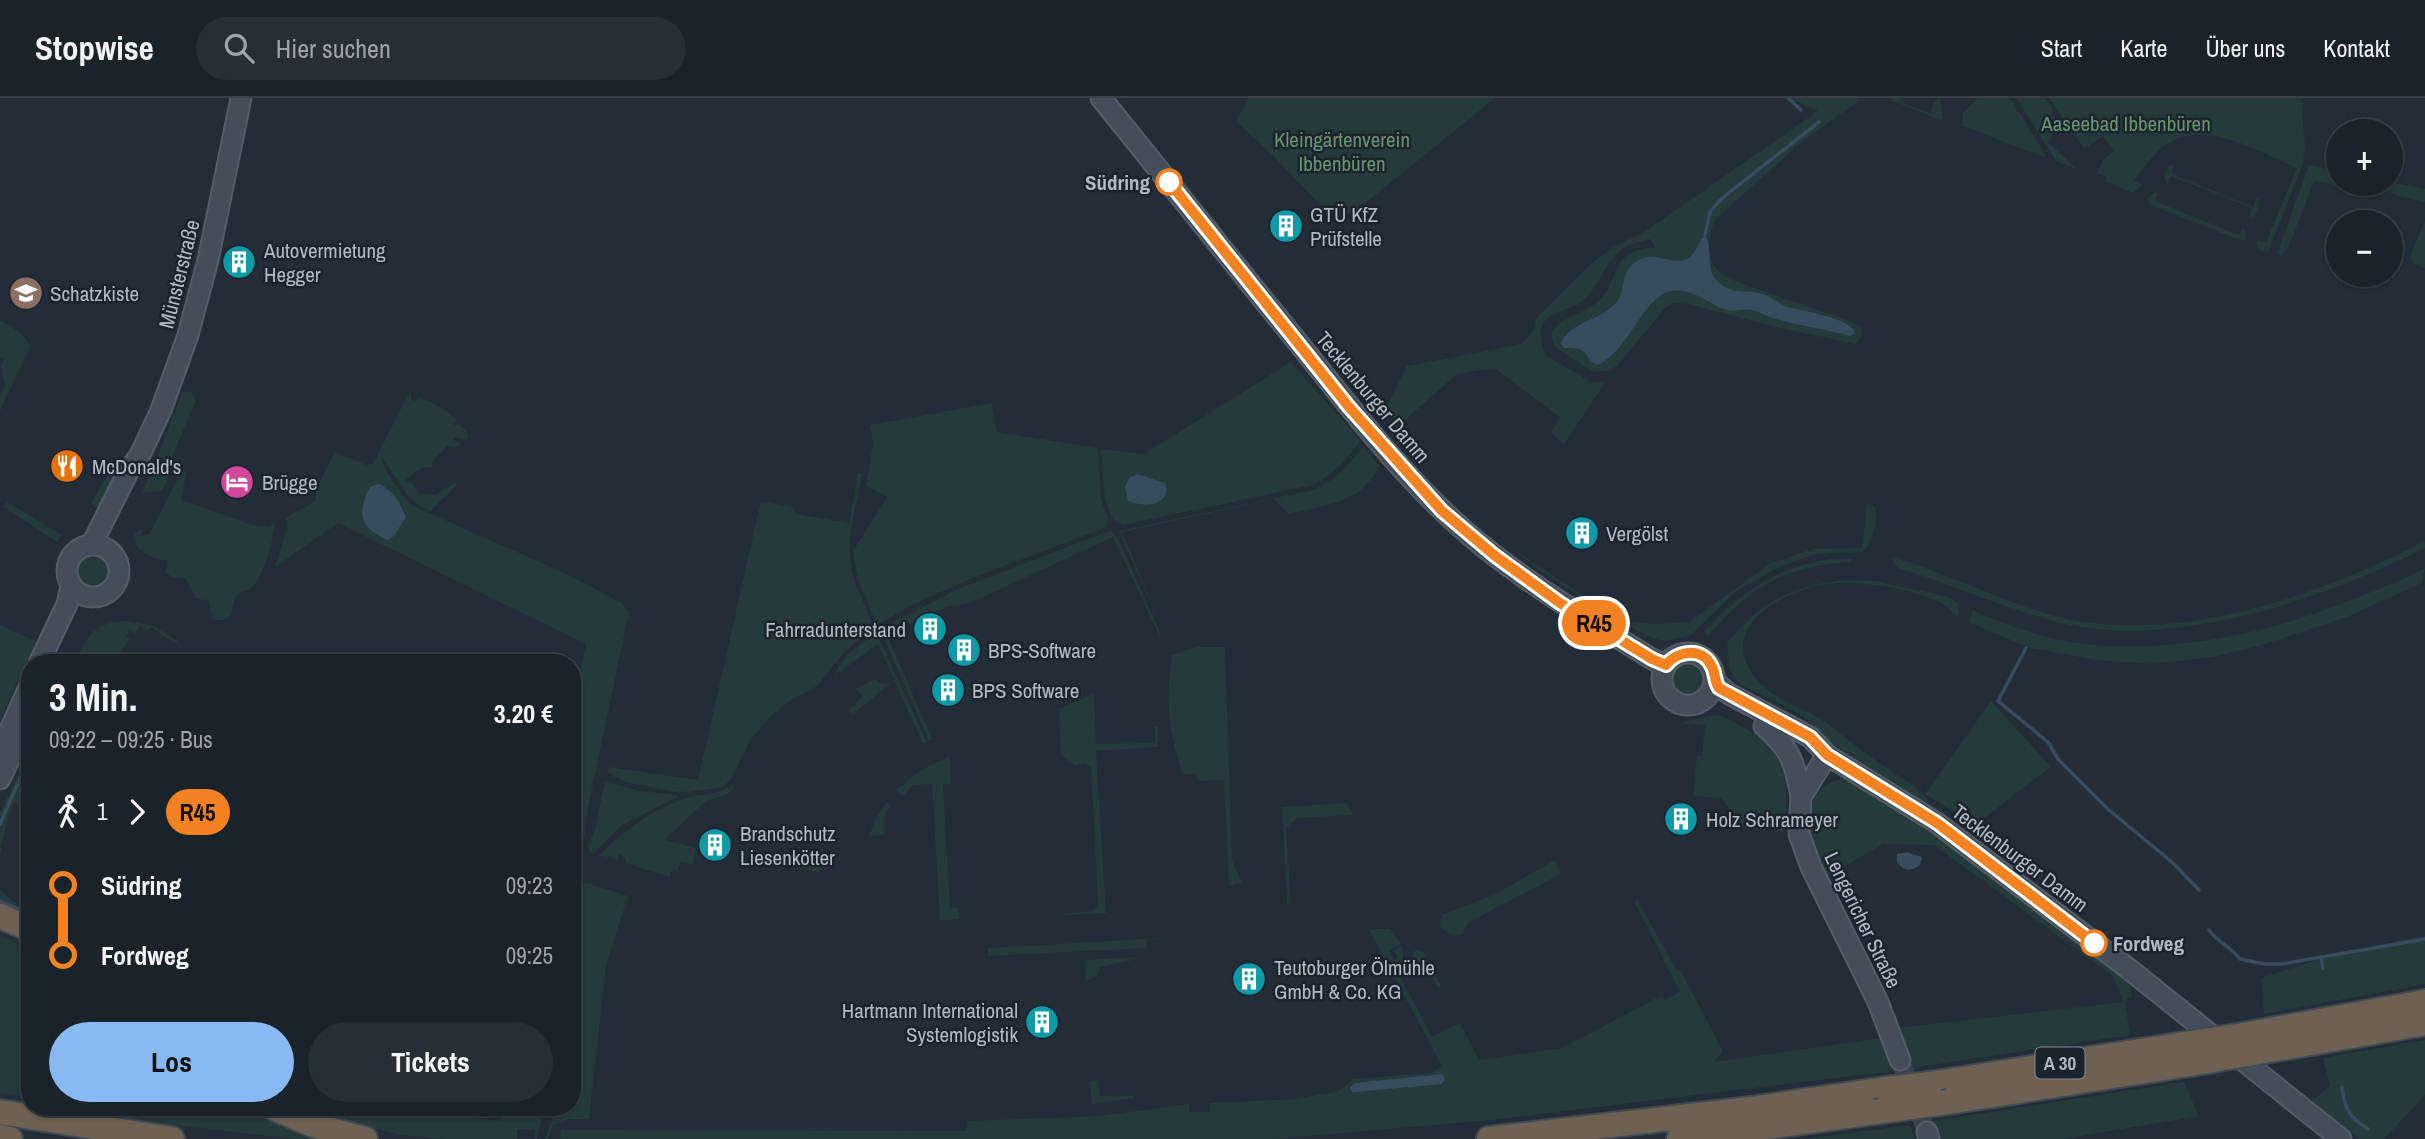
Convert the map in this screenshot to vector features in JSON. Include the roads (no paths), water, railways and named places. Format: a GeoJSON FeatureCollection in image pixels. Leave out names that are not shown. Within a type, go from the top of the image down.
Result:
{"type":"FeatureCollection","features":[{"type":"Feature","properties":{"kind":"highway"},"geometry":{"type":"LineString","coordinates":[[0,916],[21,925]]}},
{"type":"Feature","properties":{"kind":"highway"},"geometry":{"type":"LineString","coordinates":[[0,927],[21,935]]}},
{"type":"Feature","properties":{"kind":"highway","name":"A 30"},"geometry":{"type":"LineString","coordinates":[[2248,1044],[2425,1002]]}},
{"type":"Feature","properties":{"kind":"highway","name":"A 30"},"geometry":{"type":"LineString","coordinates":[[1489,1139],[2425,1023]]}},
{"type":"Feature","properties":{"kind":"highway","name":"A 30"},"geometry":{"type":"LineString","coordinates":[[1679,1139],[1948,1102],[2190,1053]]}},
{"type":"Feature","properties":{"kind":"highway"},"geometry":{"type":"LineString","coordinates":[[0,1112],[21,1115]]}},
{"type":"Feature","properties":{"kind":"highway"},"geometry":{"type":"LineString","coordinates":[[25,1116],[172,1139]]}},
{"type":"Feature","properties":{"kind":"highway"},"geometry":{"type":"LineString","coordinates":[[38,1118],[49,1116]]}},
{"type":"Feature","properties":{"kind":"highway"},"geometry":{"type":"LineString","coordinates":[[292,1116],[313,1125],[365,1139]]}},
{"type":"Feature","properties":{"kind":"highway"},"geometry":{"type":"LineString","coordinates":[[0,1137],[10,1139]]}},
{"type":"Feature","properties":{"kind":"main road","name":"Münsterstraße"},"geometry":{"type":"LineString","coordinates":[[78,591],[102,596],[115,585],[119,570],[115,556],[101,547],[112,536],[138,471],[140,456],[161,410],[188,335],[208,260],[241,98]]}},
{"type":"Feature","properties":{"kind":"main road","name":"Tecklenburger Damm"},"geometry":{"type":"LineString","coordinates":[[1101,98],[1349,407],[1442,511],[1494,555],[1560,603],[1666,665]]}},
{"type":"Feature","properties":{"kind":"main road"},"geometry":{"type":"LineString","coordinates":[[78,591],[66,572],[69,559],[79,548],[101,547]]}},
{"type":"Feature","properties":{"kind":"main road"},"geometry":{"type":"LineString","coordinates":[[43,654],[66,604],[78,591]]}},
{"type":"Feature","properties":{"kind":"main road"},"geometry":{"type":"LineString","coordinates":[[57,654],[78,591]]}},
{"type":"Feature","properties":{"kind":"main road"},"geometry":{"type":"LineString","coordinates":[[1696,653],[1709,662],[1715,682],[1704,700],[1688,705],[1673,700],[1663,688],[1662,680],[1666,665],[1679,654],[1696,653]]}},
{"type":"Feature","properties":{"kind":"main road","name":"Tecklenburger Damm"},"geometry":{"type":"LineString","coordinates":[[1715,682],[1729,694],[1810,737],[1827,755]]}},
{"type":"Feature","properties":{"kind":"main road","name":"Tecklenburger Damm"},"geometry":{"type":"LineString","coordinates":[[1704,700],[1724,704],[1804,748],[1827,755],[1937,823],[2129,969],[2341,1139]]}},
{"type":"Feature","properties":{"kind":"main road"},"geometry":{"type":"LineString","coordinates":[[0,752],[21,705]]}},
{"type":"Feature","properties":{"kind":"main road","name":"Lengericher Straße"},"geometry":{"type":"LineString","coordinates":[[1764,726],[1790,752],[1797,770],[1801,797],[1798,821],[1804,850],[1878,1002],[1900,1060]]}},
{"type":"Feature","properties":{"kind":"main road"},"geometry":{"type":"LineString","coordinates":[[0,779],[21,734]]}},
{"type":"Feature","properties":{"kind":"main road"},"geometry":{"type":"LineString","coordinates":[[1801,797],[1827,755]]}},
{"type":"Feature","properties":{"kind":"water"},"geometry":{"type":"Polygon","coordinates":[[[1705,235],[1713,276],[1722,285],[1733,290],[1763,294],[1788,307],[1833,318],[1848,325],[1854,330],[1854,334],[1850,336],[1794,324],[1751,310],[1728,310],[1694,294],[1678,290],[1663,294],[1655,300],[1617,350],[1598,365],[1580,350],[1564,348],[1561,343],[1566,335],[1617,302],[1627,272],[1634,263],[1649,257],[1684,260],[1692,255],[1705,235]]]}},
{"type":"Feature","properties":{"kind":"water"},"geometry":{"type":"Polygon","coordinates":[[[1137,474],[1165,483],[1165,496],[1161,501],[1141,504],[1128,501],[1125,487],[1129,478],[1137,474]]]}},
{"type":"Feature","properties":{"kind":"water"},"geometry":{"type":"Polygon","coordinates":[[[379,484],[396,498],[406,517],[394,536],[388,540],[371,531],[363,519],[363,505],[370,487],[379,484]]]}},
{"type":"Feature","properties":{"kind":"water"},"geometry":{"type":"Polygon","coordinates":[[[1907,852],[1922,857],[1920,865],[1910,870],[1899,865],[1897,854],[1907,852]]]}},
{"type":"Feature","properties":{"kind":"water"},"geometry":{"type":"Polygon","coordinates":[[[1442,1074],[1445,1079],[1442,1084],[1356,1092],[1352,1092],[1350,1088],[1355,1083],[1442,1074]]]}},
{"type":"Feature","properties":{"kind":"waterway"},"geometry":{"type":"LineString","coordinates":[[1788,98],[1801,110]]}},
{"type":"Feature","properties":{"kind":"waterway"},"geometry":{"type":"LineString","coordinates":[[1705,235],[1710,212],[1721,199],[1819,122]]}},
{"type":"Feature","properties":{"kind":"waterway"},"geometry":{"type":"LineString","coordinates":[[2026,648],[1998,701],[2048,742],[2058,759],[2109,810],[2173,863],[2199,890]]}},
{"type":"Feature","properties":{"kind":"waterway"},"geometry":{"type":"LineString","coordinates":[[0,824],[21,776]]}},
{"type":"Feature","properties":{"kind":"waterway"},"geometry":{"type":"LineString","coordinates":[[0,901],[21,910]]}},
{"type":"Feature","properties":{"kind":"waterway"},"geometry":{"type":"LineString","coordinates":[[2209,930],[2240,959],[2264,964],[2282,964],[2425,939]]}},
{"type":"Feature","properties":{"kind":"waterway"},"geometry":{"type":"LineString","coordinates":[[2321,957],[2323,968]]}},
{"type":"Feature","properties":{"kind":"waterway"},"geometry":{"type":"LineString","coordinates":[[2342,1087],[2349,1112],[2368,1129]]}},
{"type":"Feature","properties":{"kind":"tunnel"},"geometry":{"type":"LineString","coordinates":[[1900,1060],[1927,1132]]}},
{"type":"Feature","properties":{"kind":"place","name":"Südring"},"geometry":{"type":"Point","coordinates":[1169,182]}},
{"type":"Feature","properties":{"kind":"place","name":"GTÜ KfZ Prüfstelle"},"geometry":{"type":"Point","coordinates":[1286,226]}},
{"type":"Feature","properties":{"kind":"place","name":"Autovermietung Hegger"},"geometry":{"type":"Point","coordinates":[239,262]}},
{"type":"Feature","properties":{"kind":"place","name":"Schatzkiste"},"geometry":{"type":"Point","coordinates":[26,293]}},
{"type":"Feature","properties":{"kind":"place","name":"McDonald's"},"geometry":{"type":"Point","coordinates":[67,466]}},
{"type":"Feature","properties":{"kind":"place","name":"Brügge"},"geometry":{"type":"Point","coordinates":[237,482]}},
{"type":"Feature","properties":{"kind":"place","name":"Vergölst"},"geometry":{"type":"Point","coordinates":[1582,533]}},
{"type":"Feature","properties":{"kind":"place","name":"Fahrradunterstand"},"geometry":{"type":"Point","coordinates":[930,629]}},
{"type":"Feature","properties":{"kind":"place","name":"BPS-Software"},"geometry":{"type":"Point","coordinates":[964,650]}},
{"type":"Feature","properties":{"kind":"place","name":"BPS Software"},"geometry":{"type":"Point","coordinates":[948,690]}},
{"type":"Feature","properties":{"kind":"place","name":"Holz Schrameyer"},"geometry":{"type":"Point","coordinates":[1681,819]}},
{"type":"Feature","properties":{"kind":"place","name":"Brandschutz Liesenkötter"},"geometry":{"type":"Point","coordinates":[715,845]}},
{"type":"Feature","properties":{"kind":"place","name":"Fordweg"},"geometry":{"type":"Point","coordinates":[2094,943]}},
{"type":"Feature","properties":{"kind":"place","name":"Teutoburger Ölmühle GmbH & Co. KG"},"geometry":{"type":"Point","coordinates":[1249,979]}},
{"type":"Feature","properties":{"kind":"place","name":"Hartmann International Systemlogistik"},"geometry":{"type":"Point","coordinates":[1042,1022]}},
{"type":"Feature","properties":{"kind":"park label","name":"Aaseebad Ibbenbüren"},"geometry":{"type":"Point","coordinates":[2126,123]}},
{"type":"Feature","properties":{"kind":"park label","name":"Kleingärtenverein Ibbenbüren"},"geometry":{"type":"Point","coordinates":[1342,151]}}]}
